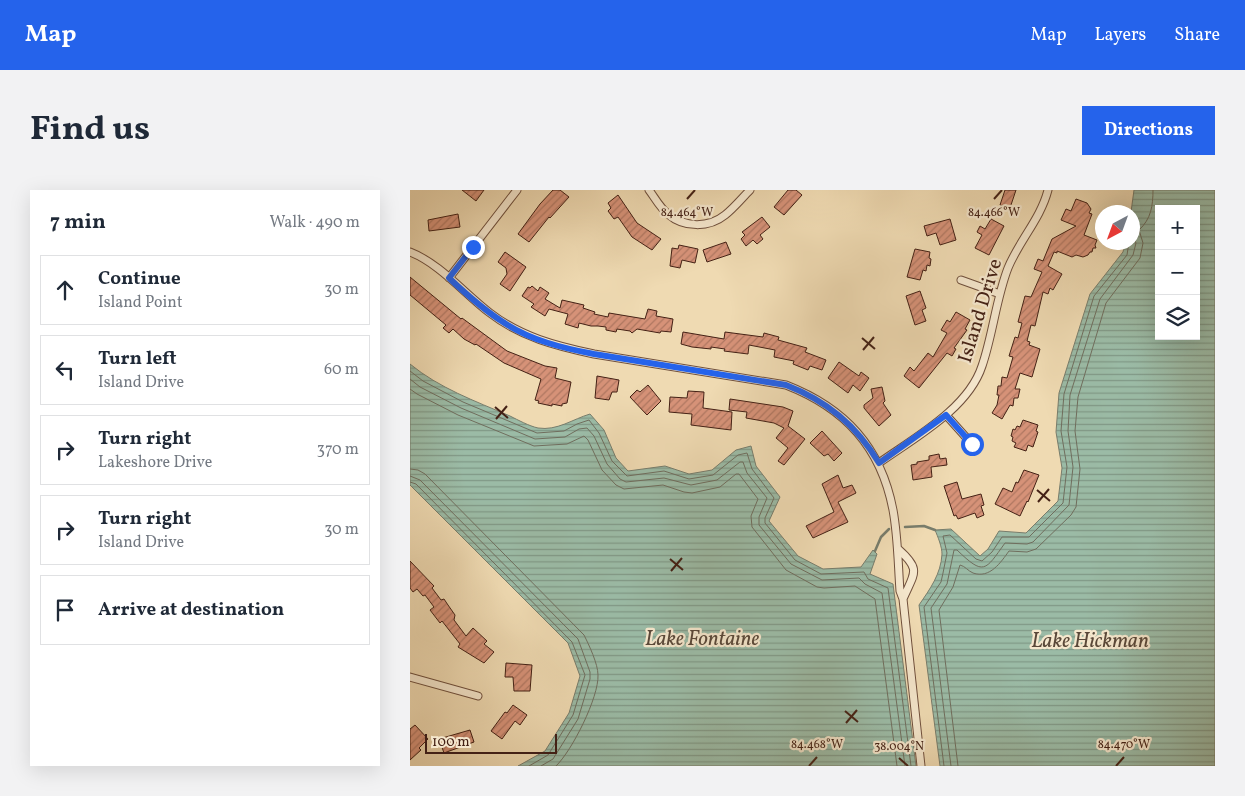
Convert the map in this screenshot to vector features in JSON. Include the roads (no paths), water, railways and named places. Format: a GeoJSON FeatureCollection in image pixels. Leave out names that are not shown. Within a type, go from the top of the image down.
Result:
{"type":"FeatureCollection","features":[{"type":"Feature","properties":{"kind":"street"},"geometry":{"type":"LineString","coordinates":[[449,278],[517,190]]}},
{"type":"Feature","properties":{"kind":"street"},"geometry":{"type":"LineString","coordinates":[[649,190],[662,208],[675,219],[692,225],[711,223],[726,214],[750,190]]}},
{"type":"Feature","properties":{"kind":"street","name":"Island Drive"},"geometry":{"type":"LineString","coordinates":[[879,463],[946,415],[970,389],[982,367],[1009,266],[1042,206],[1048,190]]}},
{"type":"Feature","properties":{"kind":"street"},"geometry":{"type":"LineString","coordinates":[[410,252],[449,278],[504,323],[548,343],[594,354],[786,385],[828,406],[842,417],[864,440],[879,463],[890,496],[898,549],[921,766]]}},
{"type":"Feature","properties":{"kind":"street"},"geometry":{"type":"LineString","coordinates":[[960,280],[1000,294]]}},
{"type":"Feature","properties":{"kind":"street"},"geometry":{"type":"LineString","coordinates":[[946,415],[972,444]]}},
{"type":"Feature","properties":{"kind":"street"},"geometry":{"type":"LineString","coordinates":[[898,549],[912,562],[914,571],[903,599]]}},
{"type":"Feature","properties":{"kind":"street"},"geometry":{"type":"LineString","coordinates":[[410,677],[478,696]]}},
{"type":"Feature","properties":{"kind":"water","name":"Lake Hickman"},"geometry":{"type":"Polygon","coordinates":[[[1134,190],[1215,190],[1215,766],[940,766],[919,605],[940,568],[942,554],[935,530],[951,529],[980,556],[988,549],[999,531],[1026,533],[1058,501],[1062,468],[1056,432],[1059,393],[1090,294],[1123,250],[1140,250],[1140,205],[1132,205],[1134,190]]]}},
{"type":"Feature","properties":{"kind":"water","name":"Lake Fontaine"},"geometry":{"type":"Polygon","coordinates":[[[410,364],[445,387],[538,428],[552,428],[590,414],[604,430],[616,458],[628,471],[665,466],[689,474],[712,470],[736,450],[751,446],[756,466],[780,497],[769,521],[798,556],[823,569],[861,567],[873,550],[877,554],[870,574],[893,584],[916,766],[518,766],[545,751],[569,713],[580,676],[568,643],[410,485],[410,364]]]}},
{"type":"Feature","properties":{"kind":"waterway"},"geometry":{"type":"LineString","coordinates":[[905,527],[924,526],[935,530]]}},
{"type":"Feature","properties":{"kind":"waterway"},"geometry":{"type":"LineString","coordinates":[[875,551],[881,537],[889,529]]}}]}
